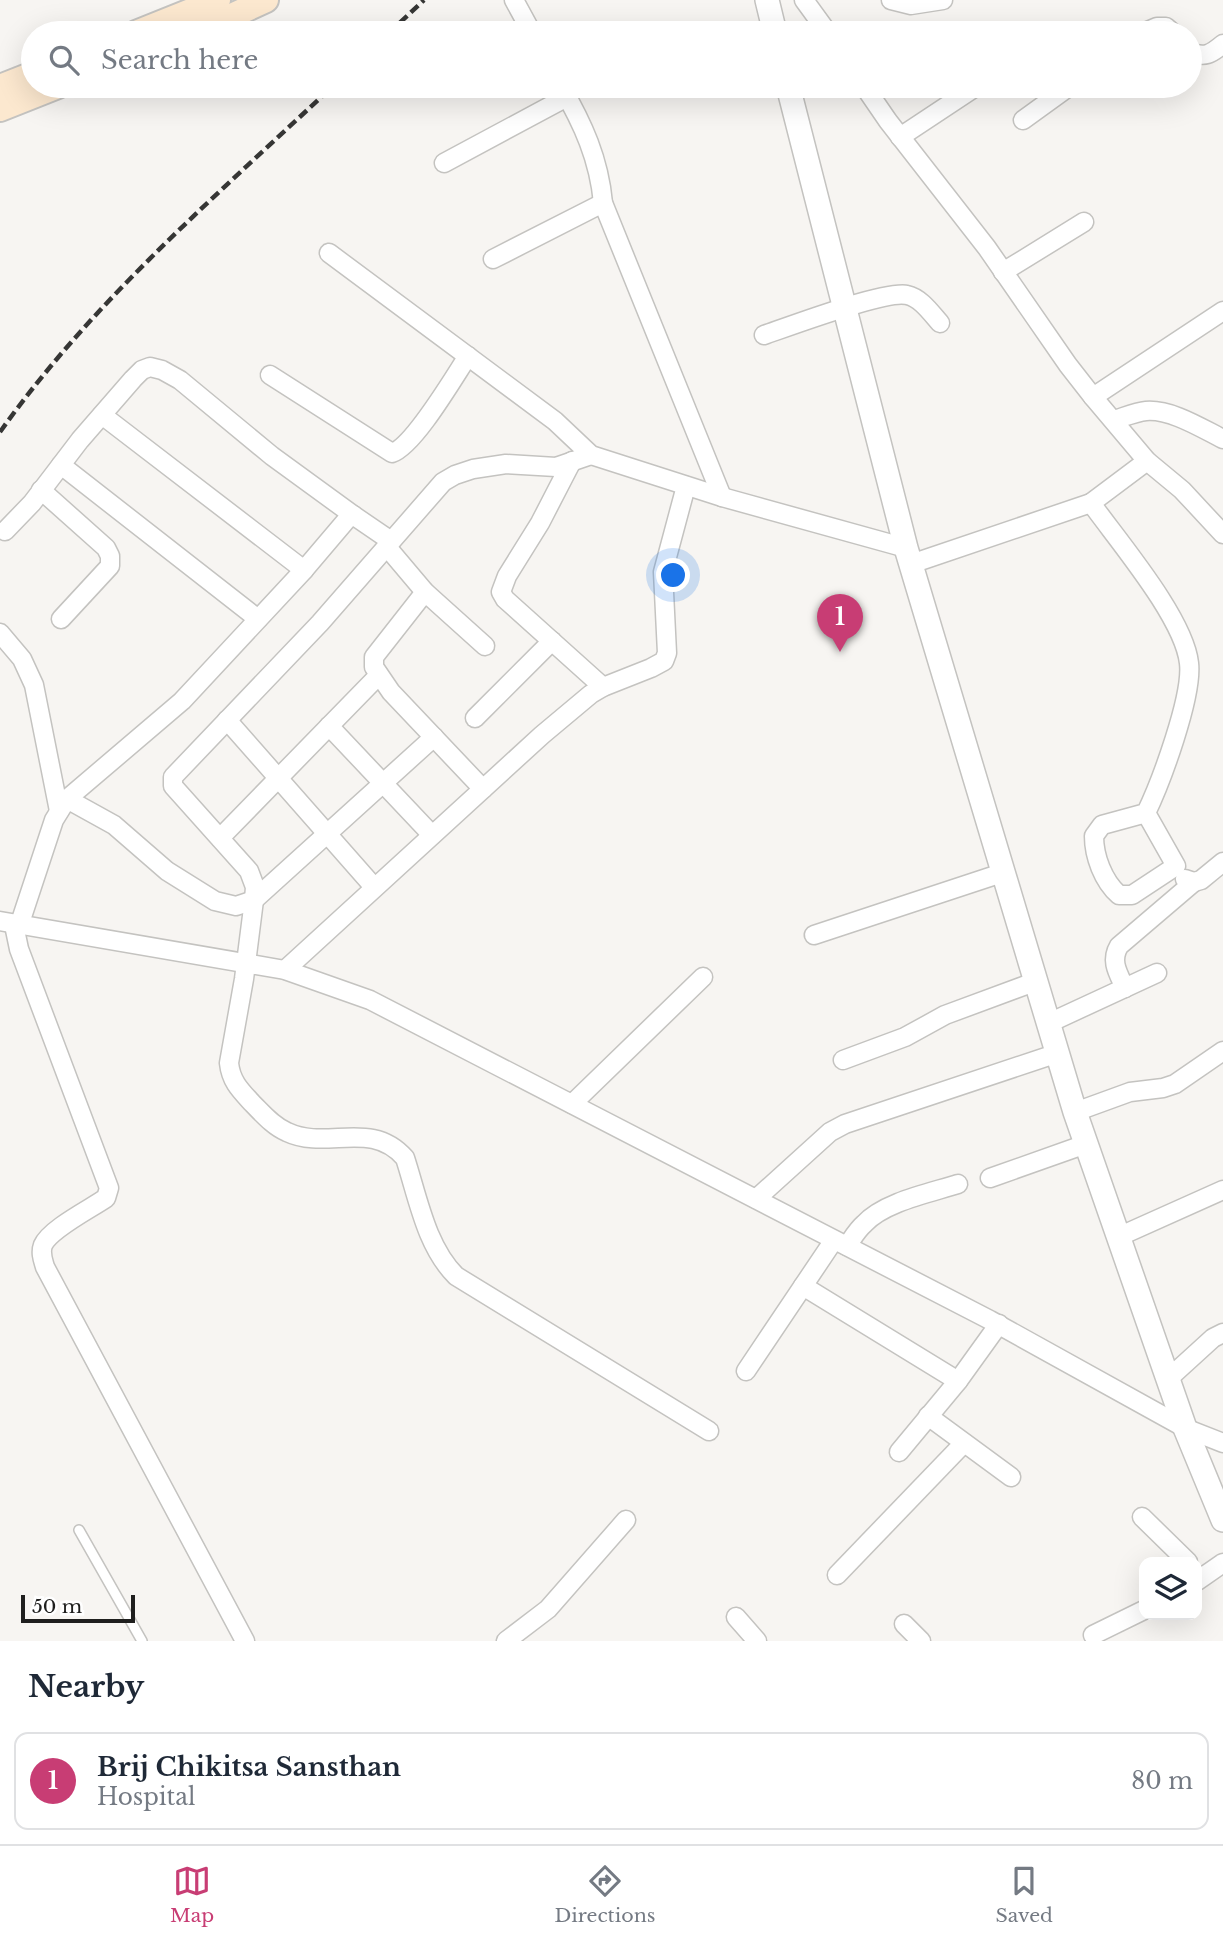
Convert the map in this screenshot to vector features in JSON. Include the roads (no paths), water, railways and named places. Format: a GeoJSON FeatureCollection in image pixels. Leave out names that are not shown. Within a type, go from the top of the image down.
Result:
{"type":"FeatureCollection","features":[{"type":"Feature","properties":{"kind":"main road"},"geometry":{"type":"LineString","coordinates":[[166,21],[218,0]]}},
{"type":"Feature","properties":{"kind":"main road"},"geometry":{"type":"LineString","coordinates":[[221,21],[266,0]]}},
{"type":"Feature","properties":{"kind":"main road"},"geometry":{"type":"LineString","coordinates":[[0,87],[21,79]]}},
{"type":"Feature","properties":{"kind":"main road"},"geometry":{"type":"LineString","coordinates":[[0,109],[28,98]]}},
{"type":"Feature","properties":{"kind":"street"},"geometry":{"type":"LineString","coordinates":[[514,0],[525,21]]}},
{"type":"Feature","properties":{"kind":"street"},"geometry":{"type":"LineString","coordinates":[[767,0],[772,21]]}},
{"type":"Feature","properties":{"kind":"street"},"geometry":{"type":"LineString","coordinates":[[804,0],[819,21]]}},
{"type":"Feature","properties":{"kind":"street"},"geometry":{"type":"LineString","coordinates":[[891,0],[911,5],[943,0]]}},
{"type":"Feature","properties":{"kind":"street"},"geometry":{"type":"LineString","coordinates":[[1202,56],[1211,54],[1223,44]]}},
{"type":"Feature","properties":{"kind":"street"},"geometry":{"type":"LineString","coordinates":[[444,163],[552,98]]}},
{"type":"Feature","properties":{"kind":"street"},"geometry":{"type":"LineString","coordinates":[[568,98],[587,135],[600,176],[603,203],[722,497]]}},
{"type":"Feature","properties":{"kind":"street"},"geometry":{"type":"LineString","coordinates":[[791,98],[908,556],[1075,1112],[1185,1428],[1223,1520]]}},
{"type":"Feature","properties":{"kind":"street"},"geometry":{"type":"LineString","coordinates":[[872,98],[1093,397],[1147,461],[1182,490],[1223,534]]}},
{"type":"Feature","properties":{"kind":"street"},"geometry":{"type":"LineString","coordinates":[[900,137],[959,98]]}},
{"type":"Feature","properties":{"kind":"street"},"geometry":{"type":"LineString","coordinates":[[1023,120],[1053,98]]}},
{"type":"Feature","properties":{"kind":"street"},"geometry":{"type":"LineString","coordinates":[[493,259],[603,203]]}},
{"type":"Feature","properties":{"kind":"street"},"geometry":{"type":"LineString","coordinates":[[1003,272],[1084,222]]}},
{"type":"Feature","properties":{"kind":"street"},"geometry":{"type":"LineString","coordinates":[[329,253],[555,421],[591,455],[908,556],[1091,503],[1147,461]]}},
{"type":"Feature","properties":{"kind":"street"},"geometry":{"type":"LineString","coordinates":[[764,335],[844,308],[900,294],[917,299],[940,323]]}},
{"type":"Feature","properties":{"kind":"street"},"geometry":{"type":"LineString","coordinates":[[1093,397],[1223,311]]}},
{"type":"Feature","properties":{"kind":"street"},"geometry":{"type":"LineString","coordinates":[[270,375],[392,453],[397,452],[411,439],[468,356]]}},
{"type":"Feature","properties":{"kind":"street"},"geometry":{"type":"LineString","coordinates":[[5,531],[102,415],[142,370],[150,367],[180,380],[272,456],[354,515],[389,544],[425,592],[485,646]]}},
{"type":"Feature","properties":{"kind":"street"},"geometry":{"type":"LineString","coordinates":[[1114,420],[1146,411],[1165,414],[1219,431]]}},
{"type":"Feature","properties":{"kind":"street"},"geometry":{"type":"LineString","coordinates":[[102,415],[304,570]]}},
{"type":"Feature","properties":{"kind":"street"},"geometry":{"type":"LineString","coordinates":[[591,455],[556,467],[506,464],[473,469],[443,482],[320,623],[173,777],[173,786],[249,871],[255,887],[229,1063],[230,1075],[238,1088],[272,1123],[287,1133],[307,1138],[371,1138],[396,1148],[405,1158],[432,1242],[442,1263],[456,1276],[709,1431]]}},
{"type":"Feature","properties":{"kind":"street"},"geometry":{"type":"LineString","coordinates":[[572,461],[540,523],[502,586],[502,593],[505,599],[603,687]]}},
{"type":"Feature","properties":{"kind":"street"},"geometry":{"type":"LineString","coordinates":[[61,465],[258,619]]}},
{"type":"Feature","properties":{"kind":"street"},"geometry":{"type":"LineString","coordinates":[[285,970],[542,735],[603,687],[664,661],[667,653],[663,572],[686,486]]}},
{"type":"Feature","properties":{"kind":"street"},"geometry":{"type":"LineString","coordinates":[[41,491],[106,548],[110,556],[110,566],[61,619]]}},
{"type":"Feature","properties":{"kind":"street"},"geometry":{"type":"LineString","coordinates":[[1091,503],[1165,606],[1183,640],[1189,664],[1186,696],[1158,788],[1146,813],[1102,825],[1094,836],[1094,851],[1111,888],[1119,895],[1132,895],[1176,866]]}},
{"type":"Feature","properties":{"kind":"street"},"geometry":{"type":"LineString","coordinates":[[245,1641],[41,1256],[44,1244],[52,1234],[106,1198],[109,1188],[11,924],[63,805],[181,701],[304,570],[345,520],[354,515]]}},
{"type":"Feature","properties":{"kind":"street"},"geometry":{"type":"LineString","coordinates":[[425,592],[374,657],[374,667],[391,692],[483,789]]}},
{"type":"Feature","properties":{"kind":"street"},"geometry":{"type":"LineString","coordinates":[[0,633],[22,659],[34,685],[63,805]]}},
{"type":"Feature","properties":{"kind":"street"},"geometry":{"type":"LineString","coordinates":[[475,718],[552,641]]}},
{"type":"Feature","properties":{"kind":"street"},"geometry":{"type":"LineString","coordinates":[[220,838],[379,675]]}},
{"type":"Feature","properties":{"kind":"street"},"geometry":{"type":"LineString","coordinates":[[227,720],[374,887]]}},
{"type":"Feature","properties":{"kind":"street"},"geometry":{"type":"LineString","coordinates":[[328,726],[432,835]]}},
{"type":"Feature","properties":{"kind":"street"},"geometry":{"type":"LineString","coordinates":[[63,805],[114,825],[167,871],[215,901],[236,906],[254,901],[434,737]]}},
{"type":"Feature","properties":{"kind":"street"},"geometry":{"type":"LineString","coordinates":[[1146,813],[1176,866],[1185,879],[1194,883]]}},
{"type":"Feature","properties":{"kind":"street"},"geometry":{"type":"LineString","coordinates":[[1125,988],[1114,962],[1114,954],[1119,946],[1223,862]]}},
{"type":"Feature","properties":{"kind":"street"},"geometry":{"type":"LineString","coordinates":[[814,935],[1005,872]]}},
{"type":"Feature","properties":{"kind":"street"},"geometry":{"type":"LineString","coordinates":[[11,924],[285,970],[370,1000],[999,1324],[1185,1428],[1223,1443]]}},
{"type":"Feature","properties":{"kind":"street"},"geometry":{"type":"LineString","coordinates":[[1049,1024],[1157,973]]}},
{"type":"Feature","properties":{"kind":"street"},"geometry":{"type":"LineString","coordinates":[[572,1104],[703,977]]}},
{"type":"Feature","properties":{"kind":"street"},"geometry":{"type":"LineString","coordinates":[[843,1060],[905,1037],[945,1015],[1037,981]]}},
{"type":"Feature","properties":{"kind":"street"},"geometry":{"type":"LineString","coordinates":[[1075,1112],[1130,1093],[1175,1084],[1223,1051]]}},
{"type":"Feature","properties":{"kind":"street"},"geometry":{"type":"LineString","coordinates":[[756,1199],[830,1132],[845,1124],[1058,1053]]}},
{"type":"Feature","properties":{"kind":"street"},"geometry":{"type":"LineString","coordinates":[[990,1178],[1086,1144]]}},
{"type":"Feature","properties":{"kind":"street"},"geometry":{"type":"LineString","coordinates":[[746,1371],[803,1286],[840,1243],[888,1208],[958,1184]]}},
{"type":"Feature","properties":{"kind":"street"},"geometry":{"type":"LineString","coordinates":[[1118,1237],[1223,1190]]}},
{"type":"Feature","properties":{"kind":"street"},"geometry":{"type":"LineString","coordinates":[[803,1286],[958,1381]]}},
{"type":"Feature","properties":{"kind":"street"},"geometry":{"type":"LineString","coordinates":[[899,1452],[958,1381],[999,1324]]}},
{"type":"Feature","properties":{"kind":"street"},"geometry":{"type":"LineString","coordinates":[[1168,1379],[1213,1338],[1223,1333]]}},
{"type":"Feature","properties":{"kind":"street"},"geometry":{"type":"LineString","coordinates":[[928,1416],[1011,1477]]}},
{"type":"Feature","properties":{"kind":"street"},"geometry":{"type":"LineString","coordinates":[[837,1575],[964,1443]]}},
{"type":"Feature","properties":{"kind":"street"},"geometry":{"type":"LineString","coordinates":[[1142,1517],[1183,1557]]}},
{"type":"Feature","properties":{"kind":"street"},"geometry":{"type":"LineString","coordinates":[[506,1641],[548,1609],[626,1520]]}},
{"type":"Feature","properties":{"kind":"street"},"geometry":{"type":"LineString","coordinates":[[1202,1574],[1223,1563]]}},
{"type":"Feature","properties":{"kind":"street"},"geometry":{"type":"LineString","coordinates":[[1093,1635],[1139,1612]]}},
{"type":"Feature","properties":{"kind":"street"},"geometry":{"type":"LineString","coordinates":[[736,1617],[757,1641]]}},
{"type":"Feature","properties":{"kind":"street"},"geometry":{"type":"LineString","coordinates":[[904,1624],[921,1641]]}},
{"type":"Feature","properties":{"kind":"lane"},"geometry":{"type":"LineString","coordinates":[[79,1530],[142,1641]]}},
{"type":"Feature","properties":{"kind":"railway"},"geometry":{"type":"LineString","coordinates":[[402,21],[424,0]]}},
{"type":"Feature","properties":{"kind":"railway"},"geometry":{"type":"LineString","coordinates":[[0,432],[36,384],[115,294],[320,98]]}},
{"type":"Feature","properties":{"kind":"place","name":"Brij Chikitsa Sansthan"},"geometry":{"type":"Point","coordinates":[840,652]}}]}
